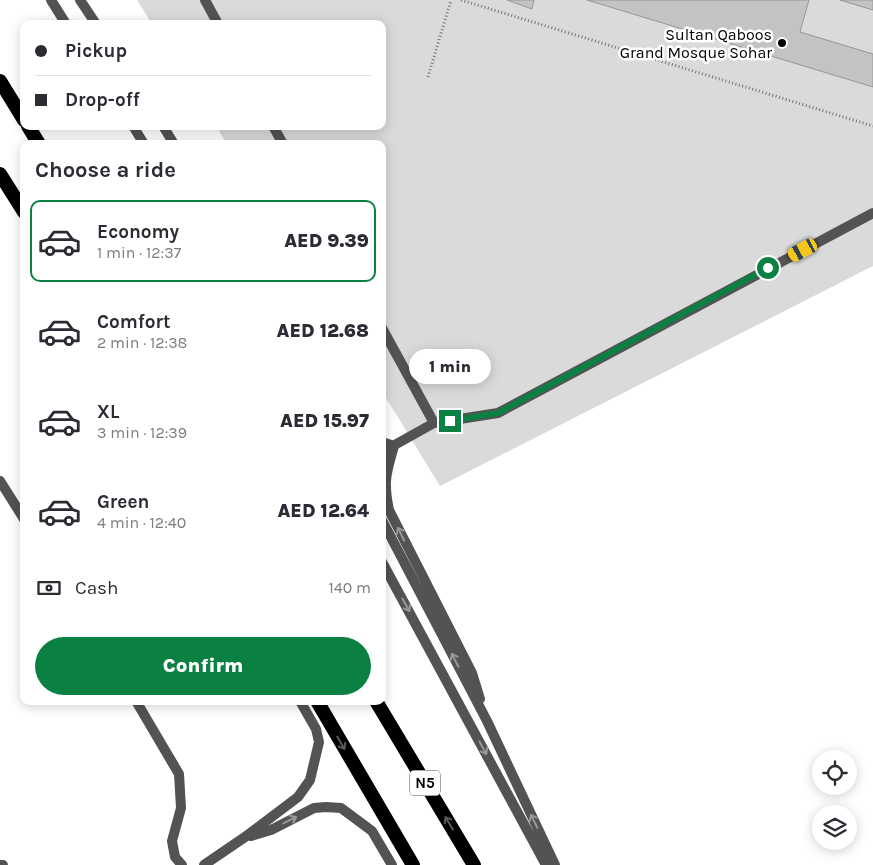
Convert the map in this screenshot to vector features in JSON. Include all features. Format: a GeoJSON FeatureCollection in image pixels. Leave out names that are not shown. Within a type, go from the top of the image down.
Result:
{"type":"FeatureCollection","features":[{"type":"Feature","properties":{"kind":"highway"},"geometry":{"type":"LineString","coordinates":[[0,81],[20,114]]}},
{"type":"Feature","properties":{"kind":"highway"},"geometry":{"type":"LineString","coordinates":[[0,174],[20,206]]}},
{"type":"Feature","properties":{"kind":"highway"},"geometry":{"type":"LineString","coordinates":[[319,705],[412,865]]}},
{"type":"Feature","properties":{"kind":"highway","name":"N5"},"geometry":{"type":"LineString","coordinates":[[378,705],[474,865]]}},
{"type":"Feature","properties":{"kind":"street"},"geometry":{"type":"LineString","coordinates":[[51,0],[64,20]]}},
{"type":"Feature","properties":{"kind":"street"},"geometry":{"type":"LineString","coordinates":[[80,0],[93,20]]}},
{"type":"Feature","properties":{"kind":"street"},"geometry":{"type":"LineString","coordinates":[[205,0],[216,20]]}},
{"type":"Feature","properties":{"kind":"street"},"geometry":{"type":"LineString","coordinates":[[386,450],[434,423],[498,413],[873,213]]}},
{"type":"Feature","properties":{"kind":"street"},"geometry":{"type":"LineString","coordinates":[[386,335],[434,423]]}},
{"type":"Feature","properties":{"kind":"street"},"geometry":{"type":"LineString","coordinates":[[386,443],[394,446]]}},
{"type":"Feature","properties":{"kind":"street"},"geometry":{"type":"LineString","coordinates":[[386,475],[394,446]]}},
{"type":"Feature","properties":{"kind":"street"},"geometry":{"type":"LineString","coordinates":[[0,481],[20,513]]}},
{"type":"Feature","properties":{"kind":"street"},"geometry":{"type":"LineString","coordinates":[[386,494],[389,510],[472,673],[487,721]]}},
{"type":"Feature","properties":{"kind":"street"},"geometry":{"type":"LineString","coordinates":[[386,528],[487,721],[555,865]]}},
{"type":"Feature","properties":{"kind":"street"},"geometry":{"type":"LineString","coordinates":[[386,569],[546,865]]}},
{"type":"Feature","properties":{"kind":"street"},"geometry":{"type":"LineString","coordinates":[[138,705],[179,774],[181,808],[172,841],[175,857],[182,865]]}},
{"type":"Feature","properties":{"kind":"street"},"geometry":{"type":"LineString","coordinates":[[204,865],[298,797],[310,780],[319,742],[316,729],[302,705]]}},
{"type":"Feature","properties":{"kind":"street"},"geometry":{"type":"LineString","coordinates":[[245,837],[271,830],[314,808],[341,808],[372,831],[392,865]]}},
{"type":"Feature","properties":{"kind":"path"},"geometry":{"type":"LineString","coordinates":[[428,77],[452,0]]}},
{"type":"Feature","properties":{"kind":"path"},"geometry":{"type":"LineString","coordinates":[[461,0],[873,126]]}},
{"type":"Feature","properties":{"kind":"shaded area"},"geometry":{"type":"Polygon","coordinates":[[[137,0],[873,0],[873,266],[440,486],[386,398],[386,140],[225,140],[218,130],[386,130],[386,20],[150,20],[137,0]]]}},
{"type":"Feature","properties":{"kind":"building"},"geometry":{"type":"Polygon","coordinates":[[[507,0],[534,0],[532,9],[507,0]]]}},
{"type":"Feature","properties":{"kind":"building","name":"Sultan Qaboos Grand Mosque Sohar"},"geometry":{"type":"Polygon","coordinates":[[[587,0],[809,0],[800,32],[873,54],[873,87],[587,0]]]}},
{"type":"Feature","properties":{"kind":"building"},"geometry":{"type":"Polygon","coordinates":[[[840,0],[873,0],[873,10],[840,0]]]}},
{"type":"Feature","properties":{"kind":"place","name":"Sultan Qaboos Grand Mosque Sohar"},"geometry":{"type":"Point","coordinates":[782,43]}},
{"type":"Feature","properties":{"kind":"route"},"geometry":{"type":"LineString","coordinates":[[450,421],[498,413],[768,268]]}}]}
